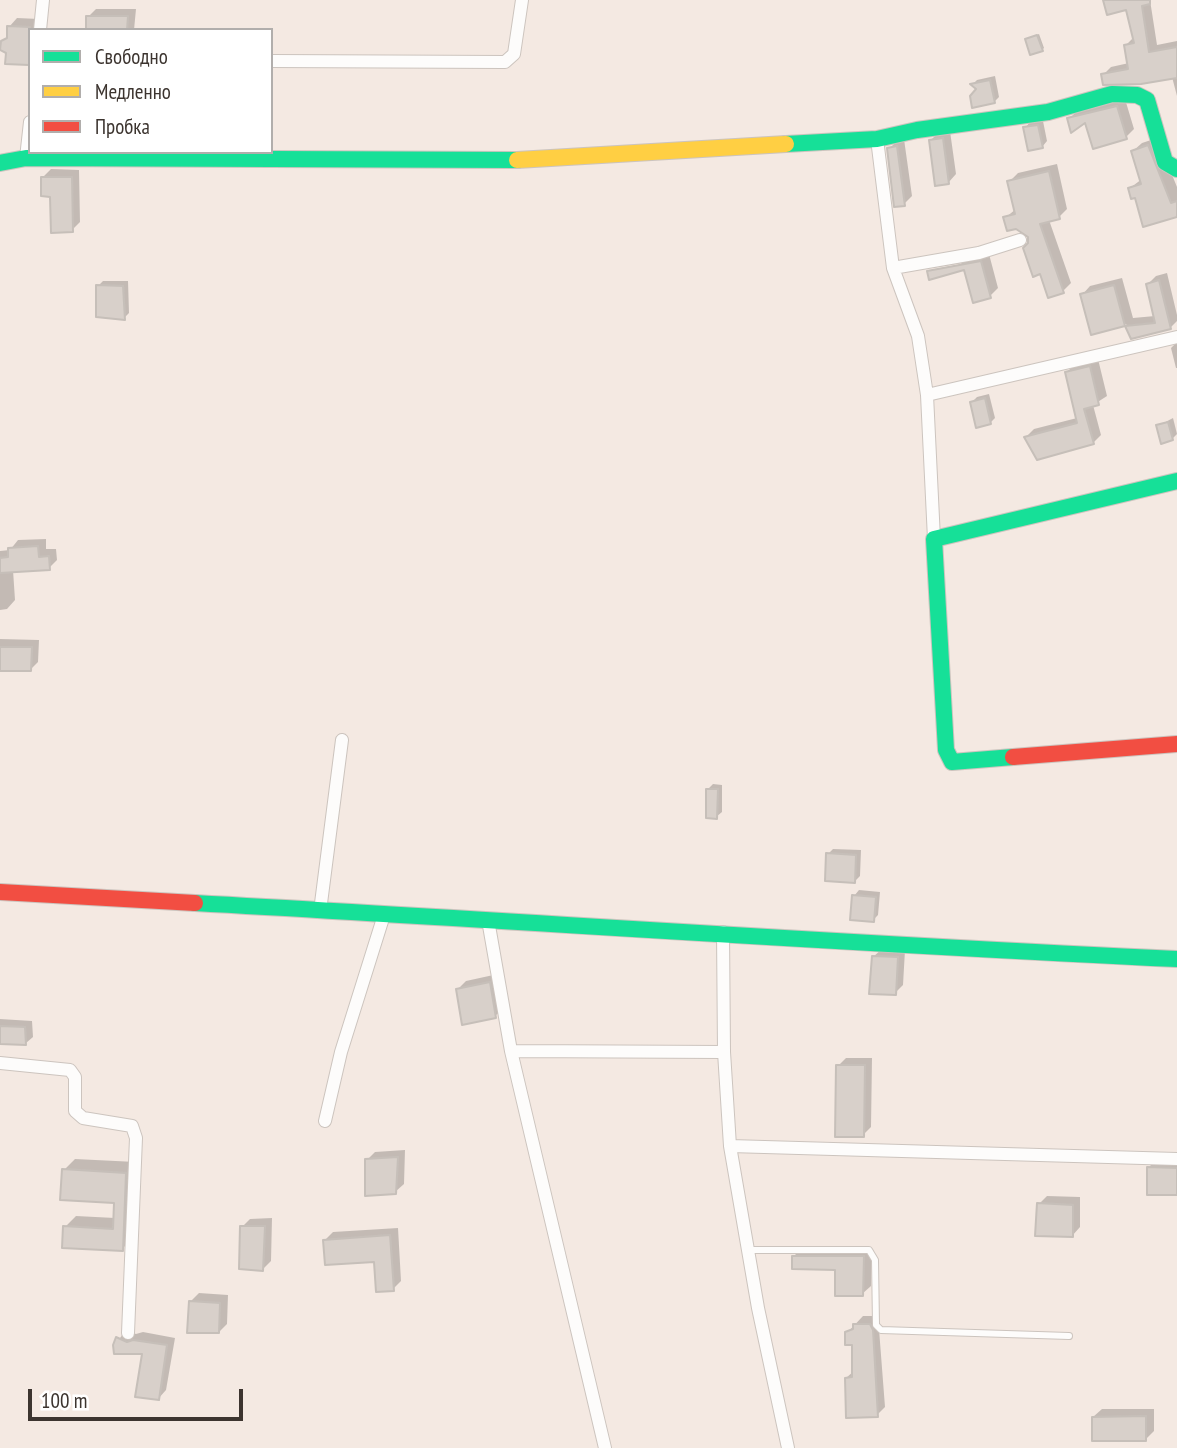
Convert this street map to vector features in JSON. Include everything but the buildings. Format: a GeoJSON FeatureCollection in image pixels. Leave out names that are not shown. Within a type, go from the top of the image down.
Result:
{"type":"FeatureCollection","features":[{"type":"Feature","properties":{"kind":"street"},"geometry":{"type":"LineString","coordinates":[[40,28],[43,0]]}},
{"type":"Feature","properties":{"kind":"street"},"geometry":{"type":"LineString","coordinates":[[273,61],[505,62],[514,54],[522,0]]}},
{"type":"Feature","properties":{"kind":"street"},"geometry":{"type":"LineString","coordinates":[[0,163],[26,158],[516,160],[877,139],[917,130],[1048,113],[1112,94],[1138,95],[1147,100],[1165,162],[1169,167],[1177,169]]}},
{"type":"Feature","properties":{"kind":"street"},"geometry":{"type":"LineString","coordinates":[[877,139],[893,268],[918,336],[927,395],[941,689],[946,750],[951,762],[1177,744]]}},
{"type":"Feature","properties":{"kind":"street"},"geometry":{"type":"LineString","coordinates":[[26,158],[28,140]]}},
{"type":"Feature","properties":{"kind":"street"},"geometry":{"type":"LineString","coordinates":[[893,268],[979,253],[1020,240]]}},
{"type":"Feature","properties":{"kind":"street"},"geometry":{"type":"LineString","coordinates":[[927,395],[1177,337]]}},
{"type":"Feature","properties":{"kind":"street"},"geometry":{"type":"LineString","coordinates":[[934,539],[1177,481]]}},
{"type":"Feature","properties":{"kind":"street"},"geometry":{"type":"LineString","coordinates":[[320,911],[342,740]]}},
{"type":"Feature","properties":{"kind":"street"},"geometry":{"type":"LineString","coordinates":[[0,892],[723,932],[919,947],[1177,959]]}},
{"type":"Feature","properties":{"kind":"street"},"geometry":{"type":"LineString","coordinates":[[324,1121],[341,1052],[384,915]]}},
{"type":"Feature","properties":{"kind":"street"},"geometry":{"type":"LineString","coordinates":[[488,920],[511,1051],[605,1448]]}},
{"type":"Feature","properties":{"kind":"street"},"geometry":{"type":"LineString","coordinates":[[723,932],[724,1052],[730,1146],[788,1448]]}},
{"type":"Feature","properties":{"kind":"street"},"geometry":{"type":"LineString","coordinates":[[511,1051],[724,1052]]}},
{"type":"Feature","properties":{"kind":"street"},"geometry":{"type":"LineString","coordinates":[[0,1063],[70,1070],[75,1077],[75,1111],[83,1118],[132,1126],[136,1138],[128,1334]]}},
{"type":"Feature","properties":{"kind":"street"},"geometry":{"type":"LineString","coordinates":[[730,1146],[1177,1159]]}},
{"type":"Feature","properties":{"kind":"lane"},"geometry":{"type":"LineString","coordinates":[[748,1250],[869,1250],[875,1260],[876,1325],[881,1330],[1069,1336]]}},
{"type":"Feature","properties":{"kind":"traffic: fast"},"geometry":{"type":"LineString","coordinates":[[786,144],[877,139],[917,130],[1048,112],[1112,94],[1137,95],[1147,100],[1165,162],[1177,169]]}},
{"type":"Feature","properties":{"kind":"traffic: fast"},"geometry":{"type":"LineString","coordinates":[[0,163],[26,158],[517,160]]}},
{"type":"Feature","properties":{"kind":"traffic: fast"},"geometry":{"type":"LineString","coordinates":[[1013,757],[952,762],[946,750],[934,539],[1177,481]]}},
{"type":"Feature","properties":{"kind":"traffic: fast"},"geometry":{"type":"LineString","coordinates":[[195,903],[1177,959]]}},
{"type":"Feature","properties":{"kind":"traffic: slow"},"geometry":{"type":"LineString","coordinates":[[517,160],[786,144]]}},
{"type":"Feature","properties":{"kind":"traffic: jam"},"geometry":{"type":"LineString","coordinates":[[1013,757],[1177,744]]}},
{"type":"Feature","properties":{"kind":"traffic: jam"},"geometry":{"type":"LineString","coordinates":[[0,892],[195,903]]}}]}
